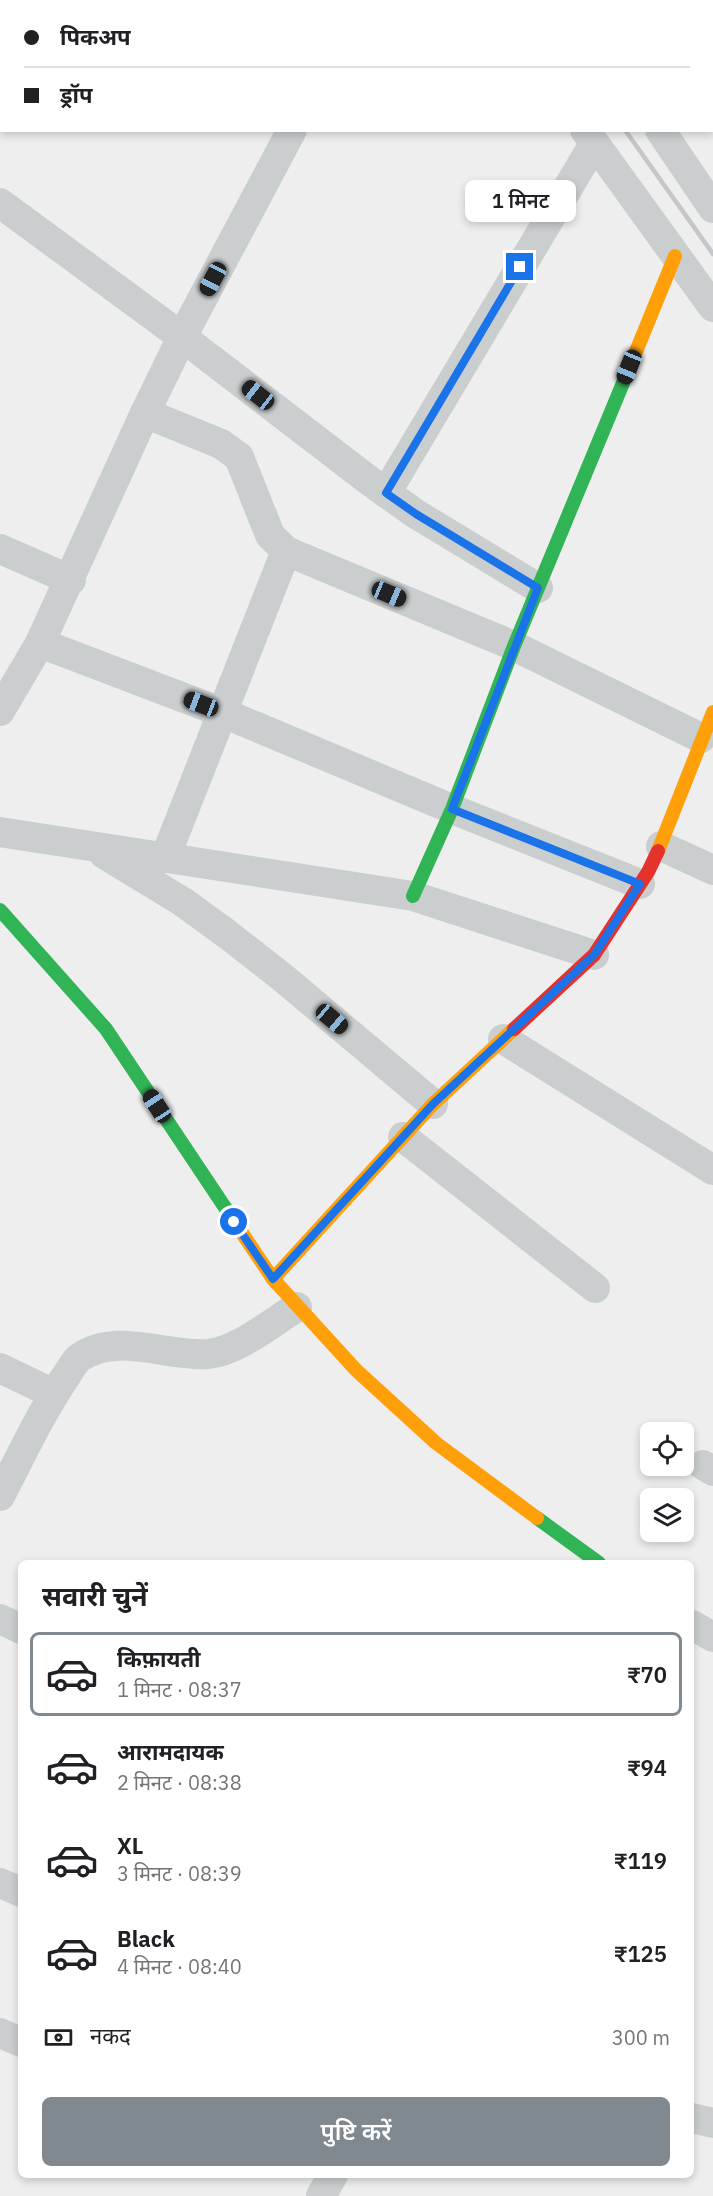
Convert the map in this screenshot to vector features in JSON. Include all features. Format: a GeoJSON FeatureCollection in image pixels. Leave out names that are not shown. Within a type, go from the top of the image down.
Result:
{"type":"FeatureCollection","features":[{"type":"Feature","properties":{"kind":"street"},"geometry":{"type":"LineString","coordinates":[[0,711],[40,644],[145,413],[291,132]]}},
{"type":"Feature","properties":{"kind":"street"},"geometry":{"type":"LineString","coordinates":[[661,132],[713,208]]}},
{"type":"Feature","properties":{"kind":"street"},"geometry":{"type":"LineString","coordinates":[[386,493],[589,137],[713,307]]}},
{"type":"Feature","properties":{"kind":"street"},"geometry":{"type":"LineString","coordinates":[[0,203],[183,337],[386,493],[416,514],[538,588]]}},
{"type":"Feature","properties":{"kind":"street"},"geometry":{"type":"LineString","coordinates":[[413,896],[452,809],[514,646],[675,256]]}},
{"type":"Feature","properties":{"kind":"street"},"geometry":{"type":"LineString","coordinates":[[145,413],[221,444],[239,456],[270,535],[286,551],[707,725],[661,846],[640,884],[594,955],[433,1104],[273,1279]]}},
{"type":"Feature","properties":{"kind":"street"},"geometry":{"type":"LineString","coordinates":[[0,549],[71,580]]}},
{"type":"Feature","properties":{"kind":"street"},"geometry":{"type":"LineString","coordinates":[[165,858],[286,551]]}},
{"type":"Feature","properties":{"kind":"street"},"geometry":{"type":"LineString","coordinates":[[40,644],[221,712],[452,809],[640,884]]}},
{"type":"Feature","properties":{"kind":"street"},"geometry":{"type":"LineString","coordinates":[[0,832],[413,896],[594,955]]}},
{"type":"Feature","properties":{"kind":"street"},"geometry":{"type":"LineString","coordinates":[[90,846],[183,902],[227,934],[282,977],[433,1104]]}},
{"type":"Feature","properties":{"kind":"street"},"geometry":{"type":"LineString","coordinates":[[661,846],[713,870]]}},
{"type":"Feature","properties":{"kind":"street"},"geometry":{"type":"LineString","coordinates":[[0,910],[106,1029],[273,1279],[297,1307],[386,1399],[439,1445],[594,1560]]}},
{"type":"Feature","properties":{"kind":"street"},"geometry":{"type":"LineString","coordinates":[[503,1039],[713,1170]]}},
{"type":"Feature","properties":{"kind":"street"},"geometry":{"type":"LineString","coordinates":[[403,1137],[595,1288]]}},
{"type":"Feature","properties":{"kind":"street"},"geometry":{"type":"LineString","coordinates":[[0,1496],[54,1394],[77,1359],[98,1347],[119,1346],[172,1353],[209,1354],[231,1348],[297,1307]]}},
{"type":"Feature","properties":{"kind":"street"},"geometry":{"type":"LineString","coordinates":[[0,1368],[54,1394]]}},
{"type":"Feature","properties":{"kind":"street"},"geometry":{"type":"LineString","coordinates":[[0,1619],[18,1628]]}},
{"type":"Feature","properties":{"kind":"street"},"geometry":{"type":"LineString","coordinates":[[694,1626],[713,1637]]}},
{"type":"Feature","properties":{"kind":"street"},"geometry":{"type":"LineString","coordinates":[[0,1882],[18,1891]]}},
{"type":"Feature","properties":{"kind":"street"},"geometry":{"type":"LineString","coordinates":[[0,2033],[18,2041]]}},
{"type":"Feature","properties":{"kind":"street"},"geometry":{"type":"LineString","coordinates":[[694,2118],[713,2123]]}},
{"type":"Feature","properties":{"kind":"street"},"geometry":{"type":"LineString","coordinates":[[321,2196],[331,2178]]}},
{"type":"Feature","properties":{"kind":"railway"},"geometry":{"type":"LineString","coordinates":[[626,132],[713,254]]}},
{"type":"Feature","properties":{"kind":"traffic: fast"},"geometry":{"type":"LineString","coordinates":[[413,896],[452,809],[514,646],[635,354]]}},
{"type":"Feature","properties":{"kind":"traffic: fast"},"geometry":{"type":"LineString","coordinates":[[0,910],[106,1029],[230,1215]]}},
{"type":"Feature","properties":{"kind":"traffic: fast"},"geometry":{"type":"LineString","coordinates":[[537,1518],[595,1560]]}},
{"type":"Feature","properties":{"kind":"traffic: slow"},"geometry":{"type":"LineString","coordinates":[[635,354],[675,256]]}},
{"type":"Feature","properties":{"kind":"traffic: slow"},"geometry":{"type":"LineString","coordinates":[[658,851],[713,712]]}},
{"type":"Feature","properties":{"kind":"traffic: slow"},"geometry":{"type":"LineString","coordinates":[[273,1279],[433,1104],[514,1029]]}},
{"type":"Feature","properties":{"kind":"traffic: slow"},"geometry":{"type":"LineString","coordinates":[[230,1215],[273,1279],[356,1370],[436,1443],[537,1518]]}},
{"type":"Feature","properties":{"kind":"traffic: jam"},"geometry":{"type":"LineString","coordinates":[[514,1029],[594,955],[648,872],[658,851]]}},
{"type":"Feature","properties":{"kind":"route"},"geometry":{"type":"LineString","coordinates":[[234,1222],[273,1279],[433,1104],[594,955],[640,884],[452,809],[538,588],[416,514],[386,493],[520,267]]}}]}
